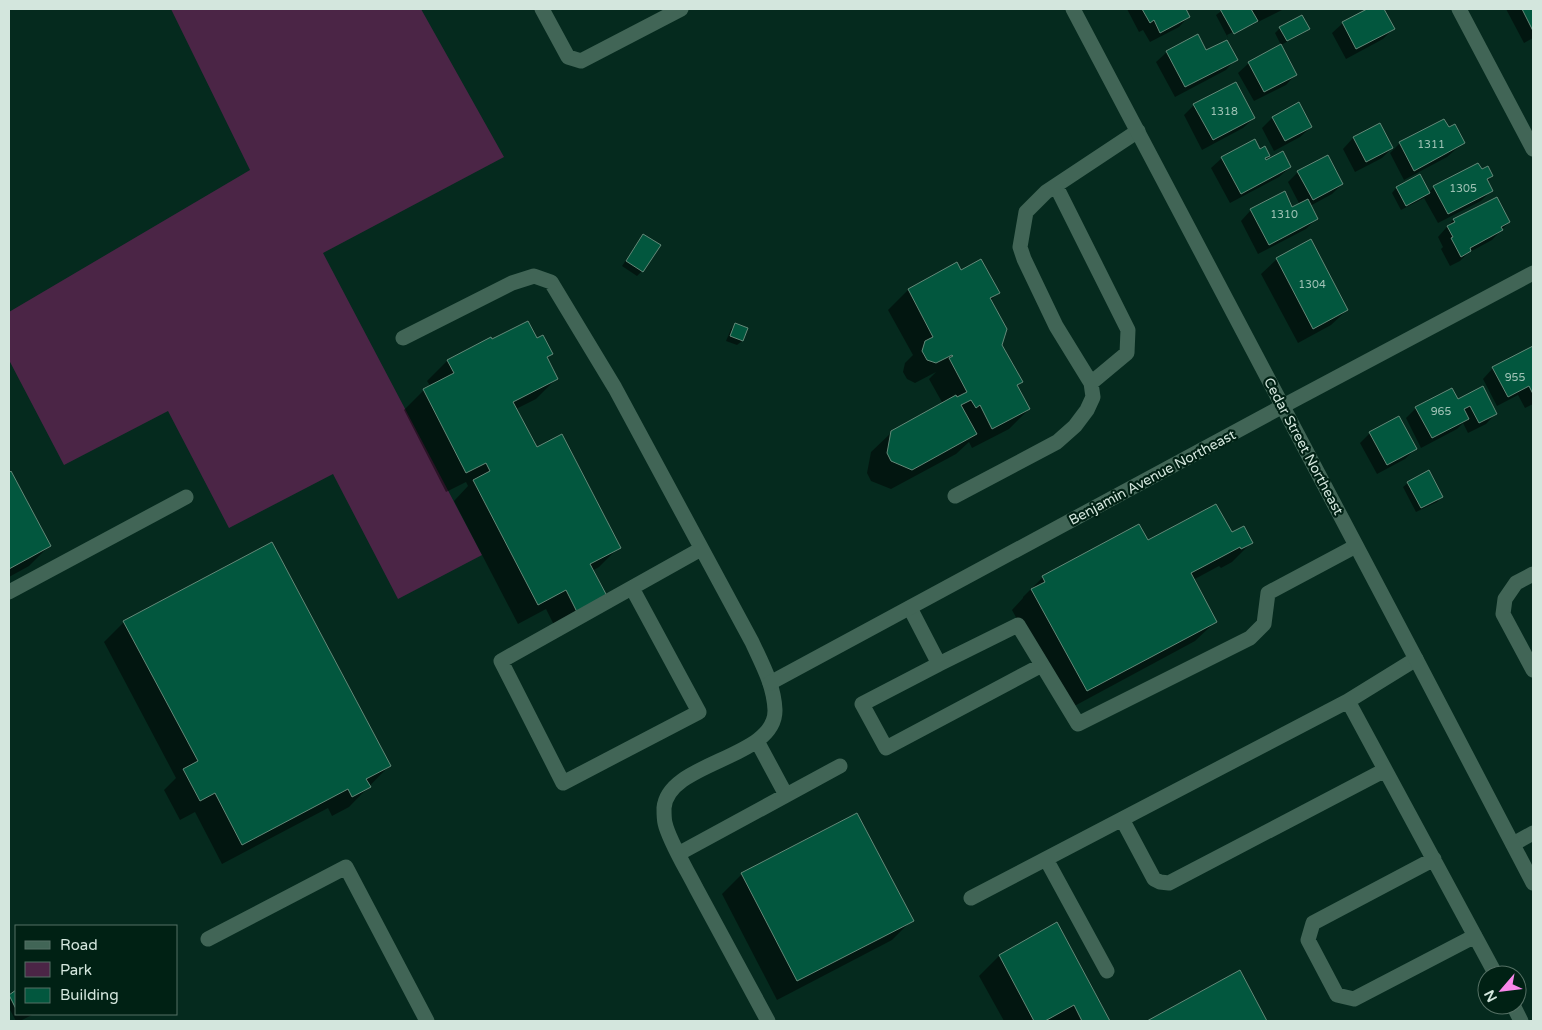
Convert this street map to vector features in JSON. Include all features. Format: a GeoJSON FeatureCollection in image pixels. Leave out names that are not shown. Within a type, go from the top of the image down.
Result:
{"type":"FeatureCollection","features":[{"type":"Feature","properties":{"kind":"street"},"geometry":{"type":"LineString","coordinates":[[542,9],[568,57],[582,61],[681,9]]}},
{"type":"Feature","properties":{"kind":"street","name":"Cedar Street Northeast"},"geometry":{"type":"LineString","coordinates":[[1073,9],[1533,883]]}},
{"type":"Feature","properties":{"kind":"street"},"geometry":{"type":"LineString","coordinates":[[1459,9],[1533,149]]}},
{"type":"Feature","properties":{"kind":"street"},"geometry":{"type":"LineString","coordinates":[[955,496],[1057,442],[1075,426],[1087,410],[1092,397],[1091,383],[1056,326],[1020,247],[1026,212],[1046,192],[1138,131]]}},
{"type":"Feature","properties":{"kind":"street"},"geometry":{"type":"LineString","coordinates":[[1056,186],[1128,330],[1127,353],[1091,383]]}},
{"type":"Feature","properties":{"kind":"street","name":"Benjamin Avenue Northeast"},"geometry":{"type":"LineString","coordinates":[[770,683],[1533,273]]}},
{"type":"Feature","properties":{"kind":"street"},"geometry":{"type":"LineString","coordinates":[[403,338],[512,284],[534,276],[551,282],[615,388],[752,642],[770,683],[775,712],[770,728],[757,741],[683,780],[671,790],[664,806],[665,823],[678,854],[768,1021]]}},
{"type":"Feature","properties":{"kind":"street"},"geometry":{"type":"LineString","coordinates":[[9,592],[186,497]]}},
{"type":"Feature","properties":{"kind":"street"},"geometry":{"type":"LineString","coordinates":[[1042,665],[886,748],[862,704],[1018,625],[1078,724],[1250,638],[1264,624],[1268,593],[1356,546]]}},
{"type":"Feature","properties":{"kind":"street"},"geometry":{"type":"LineString","coordinates":[[632,588],[699,712],[563,783],[501,661],[701,549]]}},
{"type":"Feature","properties":{"kind":"street"},"geometry":{"type":"LineString","coordinates":[[1533,574],[1516,582],[1505,599],[1503,614],[1533,670]]}},
{"type":"Feature","properties":{"kind":"street"},"geometry":{"type":"LineString","coordinates":[[910,608],[939,664]]}},
{"type":"Feature","properties":{"kind":"street"},"geometry":{"type":"LineString","coordinates":[[971,898],[1348,701],[1416,659]]}},
{"type":"Feature","properties":{"kind":"street"},"geometry":{"type":"LineString","coordinates":[[1348,701],[1491,965]]}},
{"type":"Feature","properties":{"kind":"street"},"geometry":{"type":"LineString","coordinates":[[757,741],[786,796]]}},
{"type":"Feature","properties":{"kind":"street"},"geometry":{"type":"LineString","coordinates":[[678,854],[840,766]]}},
{"type":"Feature","properties":{"kind":"street"},"geometry":{"type":"LineString","coordinates":[[1122,819],[1154,878],[1160,882],[1169,883],[1385,770]]}},
{"type":"Feature","properties":{"kind":"street"},"geometry":{"type":"LineString","coordinates":[[1513,844],[1533,833]]}},
{"type":"Feature","properties":{"kind":"street"},"geometry":{"type":"LineString","coordinates":[[1046,859],[1107,972]]}},
{"type":"Feature","properties":{"kind":"street"},"geometry":{"type":"LineString","coordinates":[[1434,859],[1313,923],[1308,940],[1337,995],[1354,999],[1476,936]]}},
{"type":"Feature","properties":{"kind":"street"},"geometry":{"type":"LineString","coordinates":[[208,939],[346,867],[427,1021]]}},
{"type":"Feature","properties":{"kind":"green space"},"geometry":{"type":"Polygon","coordinates":[[[171,9],[421,9],[504,157],[323,253],[482,555],[398,599],[333,474],[229,528],[168,411],[64,465],[9,360],[9,312],[250,170],[171,9]]]}},
{"type":"Feature","properties":{"kind":"building"},"geometry":{"type":"Polygon","coordinates":[[[1142,9],[1186,9],[1190,17],[1160,33],[1154,20],[1150,23],[1142,9]]]}},
{"type":"Feature","properties":{"kind":"building"},"geometry":{"type":"Polygon","coordinates":[[[1220,9],[1251,9],[1258,21],[1234,34],[1220,9]]]}},
{"type":"Feature","properties":{"kind":"building"},"geometry":{"type":"Polygon","coordinates":[[[1367,9],[1384,9],[1395,29],[1356,49],[1342,22],[1367,9]]]}},
{"type":"Feature","properties":{"kind":"building"},"geometry":{"type":"Polygon","coordinates":[[[1522,9],[1533,9],[1533,31],[1522,9]]]}},
{"type":"Feature","properties":{"kind":"building"},"geometry":{"type":"Polygon","coordinates":[[[1302,15],[1310,29],[1287,41],[1279,27],[1302,15]]]}},
{"type":"Feature","properties":{"kind":"building"},"geometry":{"type":"Polygon","coordinates":[[[1198,34],[1206,50],[1227,40],[1238,60],[1185,87],[1166,51],[1198,34]]]}},
{"type":"Feature","properties":{"kind":"building"},"geometry":{"type":"Polygon","coordinates":[[[1281,44],[1297,75],[1264,92],[1248,62],[1281,44]]]}},
{"type":"Feature","properties":{"kind":"building"},"geometry":{"type":"Polygon","coordinates":[[[1236,82],[1255,118],[1213,140],[1193,104],[1236,82]]]}},
{"type":"Feature","properties":{"kind":"building"},"geometry":{"type":"Polygon","coordinates":[[[1299,102],[1312,127],[1285,141],[1272,117],[1299,102]]]}},
{"type":"Feature","properties":{"kind":"building"},"geometry":{"type":"Polygon","coordinates":[[[1444,119],[1449,127],[1455,124],[1465,143],[1414,171],[1399,142],[1444,119]]]}},
{"type":"Feature","properties":{"kind":"building"},"geometry":{"type":"Polygon","coordinates":[[[1380,123],[1393,148],[1366,162],[1353,137],[1380,123]]]}},
{"type":"Feature","properties":{"kind":"building"},"geometry":{"type":"Polygon","coordinates":[[[1255,139],[1260,149],[1265,146],[1270,156],[1265,158],[1266,160],[1283,151],[1291,167],[1241,194],[1221,157],[1255,139]]]}},
{"type":"Feature","properties":{"kind":"building"},"geometry":{"type":"Polygon","coordinates":[[[1328,155],[1343,184],[1313,200],[1297,171],[1328,155]]]}},
{"type":"Feature","properties":{"kind":"building"},"geometry":{"type":"Polygon","coordinates":[[[1478,163],[1482,169],[1488,166],[1493,176],[1487,179],[1493,191],[1448,214],[1433,186],[1478,163]]]}},
{"type":"Feature","properties":{"kind":"building"},"geometry":{"type":"Polygon","coordinates":[[[1420,174],[1430,193],[1406,206],[1396,187],[1420,174]]]}},
{"type":"Feature","properties":{"kind":"building"},"geometry":{"type":"Polygon","coordinates":[[[1285,191],[1292,207],[1308,199],[1318,219],[1269,245],[1250,209],[1285,191]]]}},
{"type":"Feature","properties":{"kind":"building"},"geometry":{"type":"Polygon","coordinates":[[[1497,197],[1510,222],[1501,227],[1503,230],[1470,248],[1471,251],[1461,257],[1447,226],[1455,222],[1453,219],[1497,197]]]}},
{"type":"Feature","properties":{"kind":"building"},"geometry":{"type":"Polygon","coordinates":[[[643,234],[661,245],[643,272],[626,261],[643,234]]]}},
{"type":"Feature","properties":{"kind":"building"},"geometry":{"type":"Polygon","coordinates":[[[1311,239],[1348,310],[1313,329],[1276,258],[1311,239]]]}},
{"type":"Feature","properties":{"kind":"building"},"geometry":{"type":"Polygon","coordinates":[[[981,259],[1000,293],[990,298],[1007,329],[1002,345],[1023,382],[1017,385],[1030,409],[992,429],[980,405],[976,408],[971,400],[961,405],[977,434],[912,470],[891,461],[887,453],[891,431],[956,395],[957,397],[967,392],[949,358],[952,355],[936,363],[927,360],[922,351],[925,341],[933,337],[908,289],[957,262],[961,270],[981,259]]]}},
{"type":"Feature","properties":{"kind":"building"},"geometry":{"type":"Polygon","coordinates":[[[528,321],[537,338],[543,335],[553,354],[547,357],[558,379],[513,402],[537,447],[562,434],[621,548],[590,564],[607,596],[577,612],[566,590],[538,605],[473,480],[490,471],[486,463],[466,473],[423,389],[454,373],[447,360],[491,337],[492,339],[528,321]]]}},
{"type":"Feature","properties":{"kind":"building"},"geometry":{"type":"Polygon","coordinates":[[[735,323],[748,328],[743,341],[730,336],[735,323]]]}},
{"type":"Feature","properties":{"kind":"building"},"geometry":{"type":"Polygon","coordinates":[[[1533,346],[1533,394],[1529,386],[1508,397],[1492,367],[1533,346]]]}},
{"type":"Feature","properties":{"kind":"building"},"geometry":{"type":"Polygon","coordinates":[[[1483,386],[1497,414],[1479,423],[1470,406],[1464,409],[1469,419],[1432,438],[1415,407],[1452,388],[1458,399],[1483,386]]]}},
{"type":"Feature","properties":{"kind":"building"},"geometry":{"type":"Polygon","coordinates":[[[1399,416],[1417,449],[1387,465],[1369,432],[1399,416]]]}},
{"type":"Feature","properties":{"kind":"building"},"geometry":{"type":"Polygon","coordinates":[[[1429,470],[1443,497],[1421,508],[1407,482],[1429,470]]]}},
{"type":"Feature","properties":{"kind":"building"},"geometry":{"type":"Polygon","coordinates":[[[11,471],[51,546],[9,569],[9,473],[11,471]]]}},
{"type":"Feature","properties":{"kind":"building"},"geometry":{"type":"Polygon","coordinates":[[[1216,504],[1232,532],[1244,526],[1253,543],[1241,549],[1240,547],[1191,573],[1217,622],[1087,691],[1031,589],[1045,582],[1042,576],[1139,524],[1148,540],[1216,504]]]}},
{"type":"Feature","properties":{"kind":"building"},"geometry":{"type":"Polygon","coordinates":[[[272,542],[391,766],[366,779],[371,787],[352,797],[348,789],[242,845],[215,793],[200,801],[183,769],[198,761],[123,621],[272,542]]]}},
{"type":"Feature","properties":{"kind":"building"},"geometry":{"type":"Polygon","coordinates":[[[857,813],[914,921],[797,981],[741,873],[857,813]]]}},
{"type":"Feature","properties":{"kind":"building"},"geometry":{"type":"Polygon","coordinates":[[[1057,922],[1110,1021],[1082,1021],[1074,1005],[1045,1021],[1034,1021],[999,955],[1057,922]]]}},
{"type":"Feature","properties":{"kind":"building"},"geometry":{"type":"Polygon","coordinates":[[[1240,970],[1267,1021],[1147,1021],[1240,970]]]}},
{"type":"Feature","properties":{"kind":"building"},"geometry":{"type":"Polygon","coordinates":[[[15,991],[15,1007],[9,995],[15,991]]]}}]}
